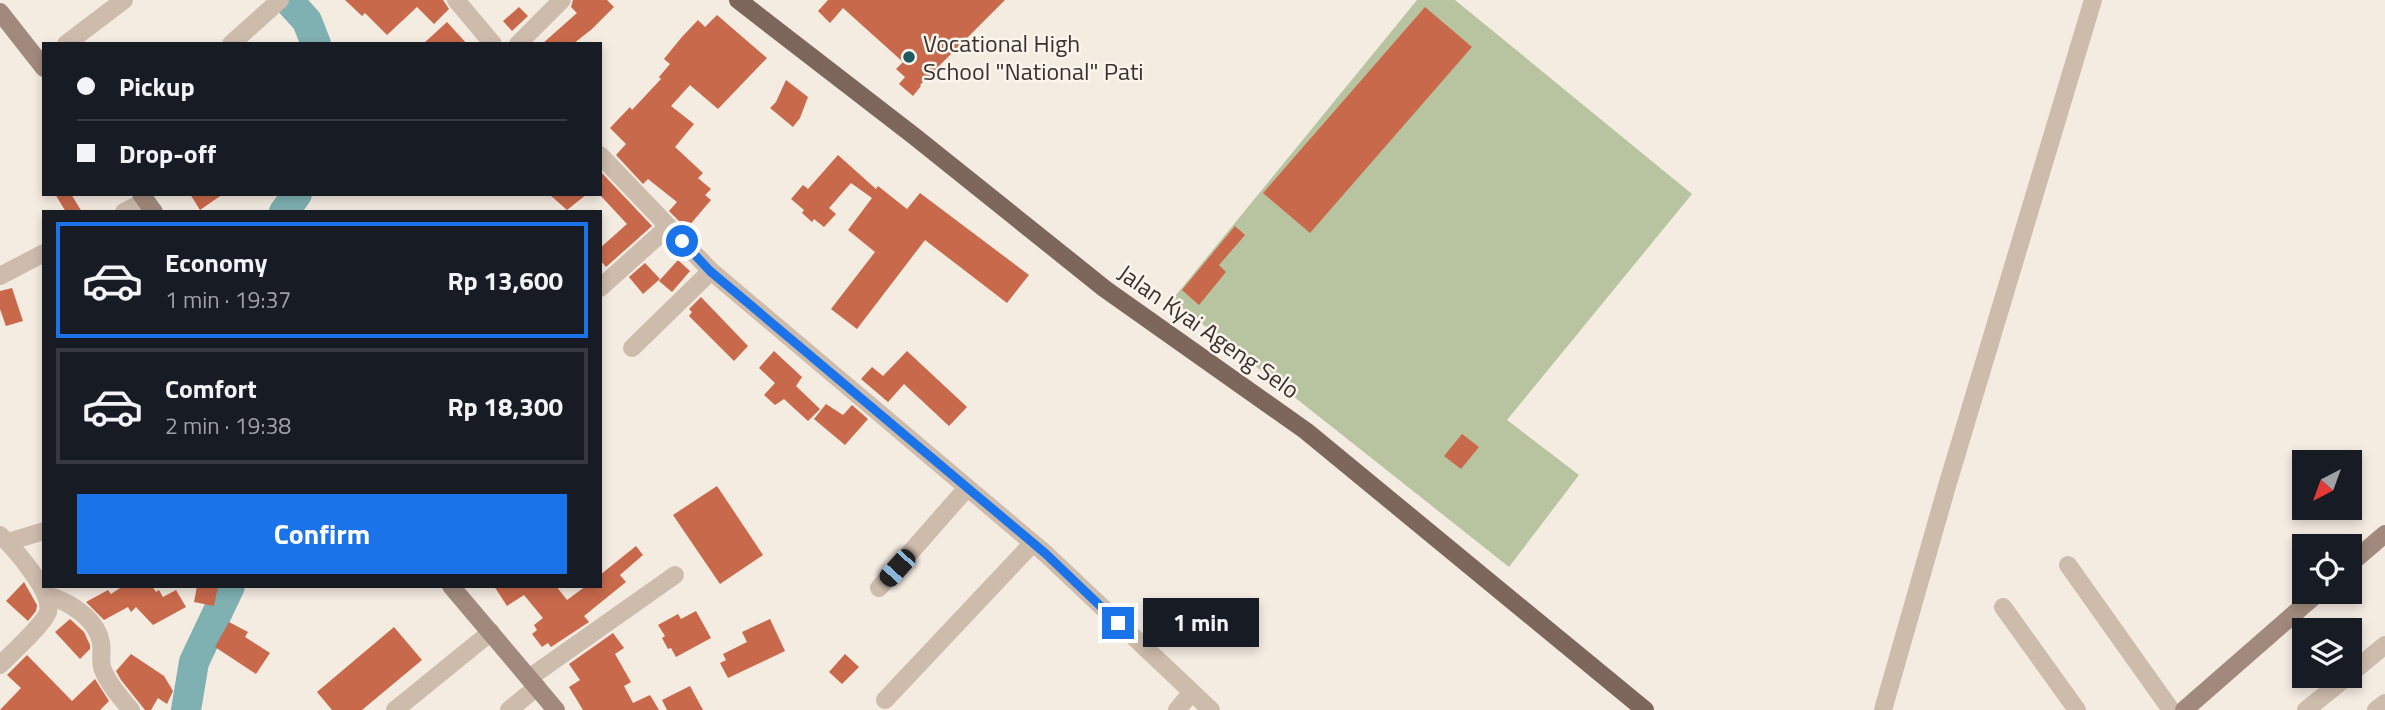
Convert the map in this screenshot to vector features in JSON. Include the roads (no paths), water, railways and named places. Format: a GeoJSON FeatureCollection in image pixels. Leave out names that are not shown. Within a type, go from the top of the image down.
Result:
{"type":"FeatureCollection","features":[{"type":"Feature","properties":{"kind":"main road","name":"Jalan Kyai Ageng Selo"},"geometry":{"type":"LineString","coordinates":[[738,0],[1105,289],[1306,431],[1645,710]]}},
{"type":"Feature","properties":{"kind":"main road"},"geometry":{"type":"LineString","coordinates":[[0,12],[42,63]]}},
{"type":"Feature","properties":{"kind":"main road"},"geometry":{"type":"LineString","coordinates":[[2362,554],[2385,534]]}},
{"type":"Feature","properties":{"kind":"main road"},"geometry":{"type":"LineString","coordinates":[[453,588],[556,710]]}},
{"type":"Feature","properties":{"kind":"main road"},"geometry":{"type":"LineString","coordinates":[[2194,707],[2306,604]]}},
{"type":"Feature","properties":{"kind":"street"},"geometry":{"type":"LineString","coordinates":[[69,42],[124,0]]}},
{"type":"Feature","properties":{"kind":"street"},"geometry":{"type":"LineString","coordinates":[[456,0],[491,42]]}},
{"type":"Feature","properties":{"kind":"street"},"geometry":{"type":"LineString","coordinates":[[520,42],[562,0]]}},
{"type":"Feature","properties":{"kind":"street"},"geometry":{"type":"LineString","coordinates":[[1883,710],[1947,486],[2093,0]]}},
{"type":"Feature","properties":{"kind":"street"},"geometry":{"type":"LineString","coordinates":[[233,42],[273,3]]}},
{"type":"Feature","properties":{"kind":"street"},"geometry":{"type":"LineString","coordinates":[[602,157],[710,271],[1032,544],[1211,710]]}},
{"type":"Feature","properties":{"kind":"street"},"geometry":{"type":"LineString","coordinates":[[129,210],[147,202]]}},
{"type":"Feature","properties":{"kind":"street"},"geometry":{"type":"LineString","coordinates":[[602,286],[668,227]]}},
{"type":"Feature","properties":{"kind":"street"},"geometry":{"type":"LineString","coordinates":[[0,276],[42,254]]}},
{"type":"Feature","properties":{"kind":"street"},"geometry":{"type":"LineString","coordinates":[[632,348],[710,271]]}},
{"type":"Feature","properties":{"kind":"street"},"geometry":{"type":"LineString","coordinates":[[879,588],[967,488]]}},
{"type":"Feature","properties":{"kind":"street"},"geometry":{"type":"LineString","coordinates":[[0,665],[45,618],[48,611],[46,595],[4,539],[42,531]]}},
{"type":"Feature","properties":{"kind":"street"},"geometry":{"type":"LineString","coordinates":[[885,700],[1032,544]]}},
{"type":"Feature","properties":{"kind":"street"},"geometry":{"type":"LineString","coordinates":[[2068,565],[2171,710]]}},
{"type":"Feature","properties":{"kind":"street"},"geometry":{"type":"LineString","coordinates":[[509,710],[533,683],[675,575]]}},
{"type":"Feature","properties":{"kind":"street"},"geometry":{"type":"LineString","coordinates":[[46,595],[71,603],[94,627],[101,642],[103,671],[131,710]]}},
{"type":"Feature","properties":{"kind":"street"},"geometry":{"type":"LineString","coordinates":[[2003,607],[2077,710]]}},
{"type":"Feature","properties":{"kind":"street"},"geometry":{"type":"LineString","coordinates":[[395,710],[491,632]]}},
{"type":"Feature","properties":{"kind":"street"},"geometry":{"type":"LineString","coordinates":[[2362,664],[2385,645]]}},
{"type":"Feature","properties":{"kind":"street"},"geometry":{"type":"LineString","coordinates":[[2306,710],[2333,688]]}},
{"type":"Feature","properties":{"kind":"street"},"geometry":{"type":"LineString","coordinates":[[1177,710],[1191,693]]}},
{"type":"Feature","properties":{"kind":"street"},"geometry":{"type":"LineString","coordinates":[[2376,710],[2385,703]]}},
{"type":"Feature","properties":{"kind":"waterway"},"geometry":{"type":"LineString","coordinates":[[288,0],[307,21],[315,42]]}},
{"type":"Feature","properties":{"kind":"waterway"},"geometry":{"type":"LineString","coordinates":[[285,210],[296,196]]}},
{"type":"Feature","properties":{"kind":"waterway"},"geometry":{"type":"LineString","coordinates":[[186,710],[194,662],[229,588]]}},
{"type":"Feature","properties":{"kind":"place","name":"Vocational High School \"National\" Pati"},"geometry":{"type":"Point","coordinates":[909,57]}}]}
